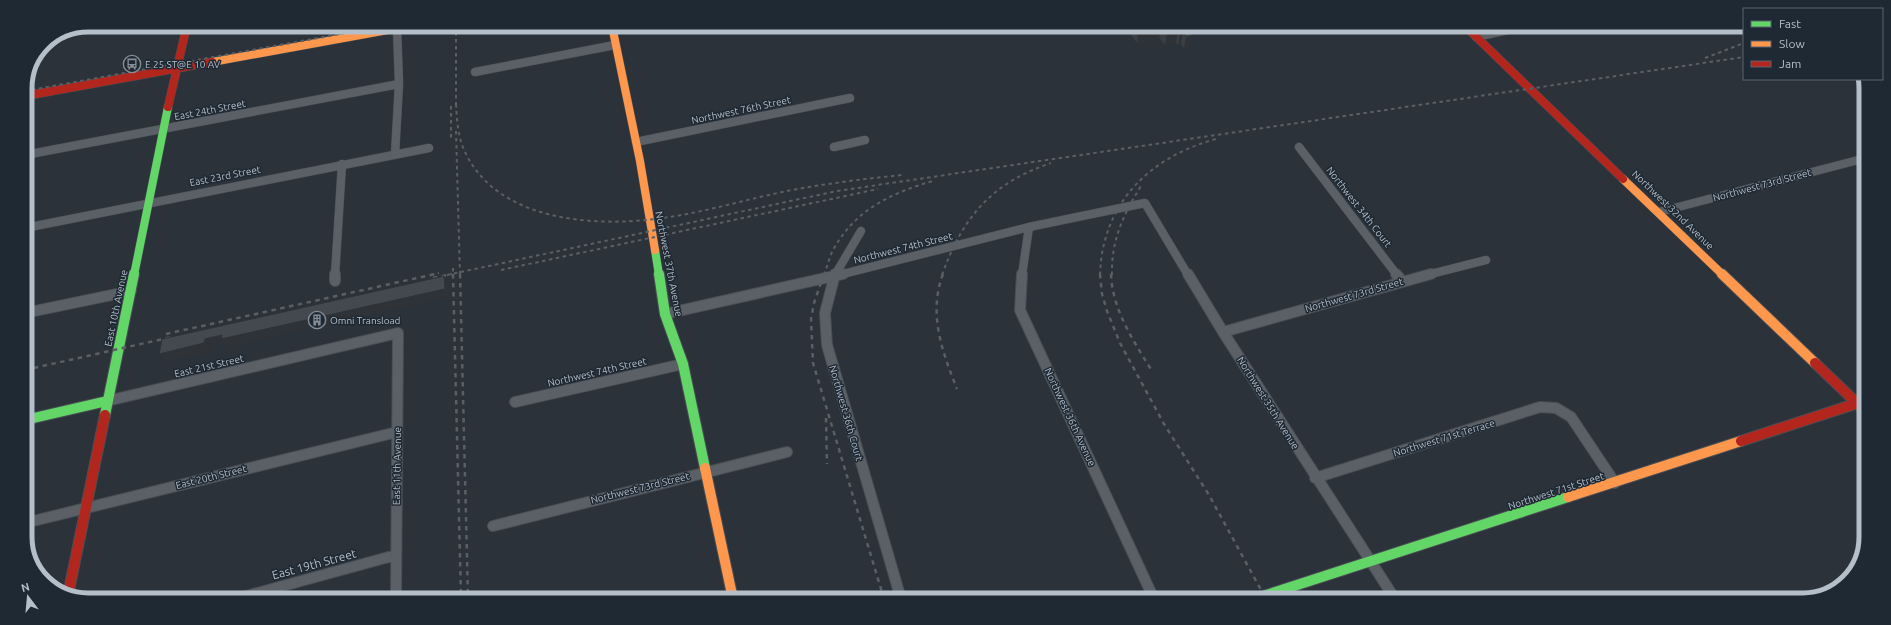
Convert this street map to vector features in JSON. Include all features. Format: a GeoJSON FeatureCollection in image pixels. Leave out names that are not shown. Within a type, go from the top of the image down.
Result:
{"type":"FeatureCollection","features":[{"type":"Feature","properties":{"kind":"street","name":"East 10th Avenue"},"geometry":{"type":"LineString","coordinates":[[69,590],[163,130],[186,32]]}},
{"type":"Feature","properties":{"kind":"street"},"geometry":{"type":"LineString","coordinates":[[32,95],[380,32]]}},
{"type":"Feature","properties":{"kind":"street"},"geometry":{"type":"LineString","coordinates":[[396,154],[399,84],[397,32]]}},
{"type":"Feature","properties":{"kind":"street","name":"Northwest 37th Avenue"},"geometry":{"type":"LineString","coordinates":[[613,32],[636,142],[665,314],[683,364],[732,593]]}},
{"type":"Feature","properties":{"kind":"street","name":"Northwest 32nd Avenue"},"geometry":{"type":"LineString","coordinates":[[1471,32],[1859,400]]}},
{"type":"Feature","properties":{"kind":"street"},"geometry":{"type":"LineString","coordinates":[[1476,37],[1498,32]]}},
{"type":"Feature","properties":{"kind":"street"},"geometry":{"type":"LineString","coordinates":[[314,44],[315,34]]}},
{"type":"Feature","properties":{"kind":"street"},"geometry":{"type":"LineString","coordinates":[[476,72],[616,45]]}},
{"type":"Feature","properties":{"kind":"street","name":"East 24th Street"},"geometry":{"type":"LineString","coordinates":[[32,154],[399,84]]}},
{"type":"Feature","properties":{"kind":"street","name":"Northwest 76th Street"},"geometry":{"type":"LineString","coordinates":[[636,142],[850,98]]}},
{"type":"Feature","properties":{"kind":"street"},"geometry":{"type":"LineString","coordinates":[[834,147],[865,140]]}},
{"type":"Feature","properties":{"kind":"street","name":"Northwest 34th Court"},"geometry":{"type":"LineString","coordinates":[[1299,147],[1402,281]]}},
{"type":"Feature","properties":{"kind":"street","name":"East 23rd Street"},"geometry":{"type":"LineString","coordinates":[[32,227],[429,148]]}},
{"type":"Feature","properties":{"kind":"street","name":"Northwest 73rd Street"},"geometry":{"type":"LineString","coordinates":[[1659,212],[1859,160]]}},
{"type":"Feature","properties":{"kind":"street"},"geometry":{"type":"LineString","coordinates":[[335,281],[342,164]]}},
{"type":"Feature","properties":{"kind":"street","name":"Northwest 74th Street"},"geometry":{"type":"LineString","coordinates":[[665,314],[834,276],[1029,227],[1145,203]]}},
{"type":"Feature","properties":{"kind":"street","name":"Northwest 35th Avenue"},"geometry":{"type":"LineString","coordinates":[[1145,203],[1169,240],[1223,332],[1315,478],[1390,593]]}},
{"type":"Feature","properties":{"kind":"street","name":"Northwest 36th Avenue"},"geometry":{"type":"LineString","coordinates":[[1029,227],[1022,277],[1020,310],[1151,593]]}},
{"type":"Feature","properties":{"kind":"street","name":"Northwest 36th Court"},"geometry":{"type":"LineString","coordinates":[[861,230],[834,276],[825,313],[827,344],[899,593]]}},
{"type":"Feature","properties":{"kind":"street","name":"Northwest 73rd Street"},"geometry":{"type":"LineString","coordinates":[[1223,332],[1402,281],[1486,260]]}},
{"type":"Feature","properties":{"kind":"street"},"geometry":{"type":"LineString","coordinates":[[32,312],[131,291]]}},
{"type":"Feature","properties":{"kind":"street","name":"East 21st Street"},"geometry":{"type":"LineString","coordinates":[[32,418],[398,333]]}},
{"type":"Feature","properties":{"kind":"street","name":"East 11th Avenue"},"geometry":{"type":"LineString","coordinates":[[396,593],[398,333]]}},
{"type":"Feature","properties":{"kind":"street","name":"Northwest 74th Street"},"geometry":{"type":"LineString","coordinates":[[516,402],[683,364]]}},
{"type":"Feature","properties":{"kind":"street","name":"Northwest 71st Street"},"geometry":{"type":"LineString","coordinates":[[1273,593],[1370,563],[1859,403]]}},
{"type":"Feature","properties":{"kind":"street","name":"Northwest 71st Terrace"},"geometry":{"type":"LineString","coordinates":[[1315,478],[1540,407],[1556,408],[1571,417],[1615,483]]}},
{"type":"Feature","properties":{"kind":"street","name":"East 20th Street"},"geometry":{"type":"LineString","coordinates":[[32,521],[397,432]]}},
{"type":"Feature","properties":{"kind":"street","name":"Northwest 73rd Street"},"geometry":{"type":"LineString","coordinates":[[493,526],[706,471],[787,452]]}},
{"type":"Feature","properties":{"kind":"street","name":"East 19th Street"},"geometry":{"type":"LineString","coordinates":[[257,593],[396,555]]}},
{"type":"Feature","properties":{"kind":"building"},"geometry":{"type":"Polygon","coordinates":[[[1179,32],[1191,32],[1193,35],[1186,37],[1183,33],[1180,34],[1179,32]]]}},
{"type":"Feature","properties":{"kind":"building"},"geometry":{"type":"Polygon","coordinates":[[[444,276],[445,289],[221,339],[222,335],[205,339],[204,343],[159,354],[162,339],[444,276]]]}},
{"type":"Feature","properties":{"kind":"railway"},"geometry":{"type":"LineString","coordinates":[[32,90],[351,32]]}},
{"type":"Feature","properties":{"kind":"railway"},"geometry":{"type":"LineString","coordinates":[[456,32],[456,104]]}},
{"type":"Feature","properties":{"kind":"railway"},"geometry":{"type":"LineString","coordinates":[[1705,58],[1743,43]]}},
{"type":"Feature","properties":{"kind":"railway"},"geometry":{"type":"LineString","coordinates":[[460,272],[837,191],[1743,57]]}},
{"type":"Feature","properties":{"kind":"railway"},"geometry":{"type":"LineString","coordinates":[[456,104],[457,123],[463,148],[481,176],[500,193],[523,206],[548,214],[575,219],[603,222],[671,217],[797,189],[902,175]]}},
{"type":"Feature","properties":{"kind":"railway"},"geometry":{"type":"LineString","coordinates":[[456,104],[456,109]]}},
{"type":"Feature","properties":{"kind":"railway"},"geometry":{"type":"LineString","coordinates":[[451,106],[451,138]]}},
{"type":"Feature","properties":{"kind":"railway"},"geometry":{"type":"LineString","coordinates":[[456,131],[460,272]]}},
{"type":"Feature","properties":{"kind":"railway"},"geometry":{"type":"LineString","coordinates":[[1100,275],[1103,250],[1110,226],[1120,206],[1134,187],[1150,171],[1170,158],[1192,147],[1216,139]]}},
{"type":"Feature","properties":{"kind":"railway"},"geometry":{"type":"LineString","coordinates":[[942,275],[950,254],[960,235],[982,204],[1012,181],[1030,171],[1051,163]]}},
{"type":"Feature","properties":{"kind":"railway"},"geometry":{"type":"LineString","coordinates":[[824,275],[832,252],[841,237],[863,214],[888,198],[903,191],[933,181]]}},
{"type":"Feature","properties":{"kind":"railway"},"geometry":{"type":"LineString","coordinates":[[1112,275],[1112,263],[1119,229],[1141,186]]}},
{"type":"Feature","properties":{"kind":"railway"},"geometry":{"type":"LineString","coordinates":[[501,270],[878,189]]}},
{"type":"Feature","properties":{"kind":"railway"},"geometry":{"type":"LineString","coordinates":[[453,268],[453,274]]}},
{"type":"Feature","properties":{"kind":"railway"},"geometry":{"type":"LineString","coordinates":[[453,274],[460,272]]}},
{"type":"Feature","properties":{"kind":"railway"},"geometry":{"type":"LineString","coordinates":[[435,274],[439,273]]}},
{"type":"Feature","properties":{"kind":"railway"},"geometry":{"type":"LineString","coordinates":[[166,334],[435,274]]}},
{"type":"Feature","properties":{"kind":"railway"},"geometry":{"type":"LineString","coordinates":[[431,275],[435,274]]}},
{"type":"Feature","properties":{"kind":"railway"},"geometry":{"type":"LineString","coordinates":[[433,278],[452,274]]}},
{"type":"Feature","properties":{"kind":"railway"},"geometry":{"type":"LineString","coordinates":[[447,275],[453,274]]}},
{"type":"Feature","properties":{"kind":"railway"},"geometry":{"type":"LineString","coordinates":[[453,274],[461,593]]}},
{"type":"Feature","properties":{"kind":"railway"},"geometry":{"type":"LineString","coordinates":[[460,274],[468,593]]}},
{"type":"Feature","properties":{"kind":"railway"},"geometry":{"type":"LineString","coordinates":[[824,274],[814,303],[811,319],[813,363],[882,593]]}},
{"type":"Feature","properties":{"kind":"railway"},"geometry":{"type":"LineString","coordinates":[[943,274],[939,289],[937,318],[946,361],[957,389]]}},
{"type":"Feature","properties":{"kind":"railway"},"geometry":{"type":"LineString","coordinates":[[1111,274],[1115,300],[1125,325],[1152,371]]}},
{"type":"Feature","properties":{"kind":"railway"},"geometry":{"type":"LineString","coordinates":[[1100,275],[1102,294],[1120,343],[1164,424],[1209,495],[1263,593]]}},
{"type":"Feature","properties":{"kind":"railway"},"geometry":{"type":"LineString","coordinates":[[32,368],[172,337]]}},
{"type":"Feature","properties":{"kind":"railway"},"geometry":{"type":"LineString","coordinates":[[826,418],[827,464]]}},
{"type":"Feature","properties":{"kind":"traffic: fast"},"geometry":{"type":"LineString","coordinates":[[105,415],[168,107]]}},
{"type":"Feature","properties":{"kind":"traffic: fast"},"geometry":{"type":"LineString","coordinates":[[655,250],[665,314],[683,364],[705,468]]}},
{"type":"Feature","properties":{"kind":"traffic: fast"},"geometry":{"type":"LineString","coordinates":[[32,418],[107,401]]}},
{"type":"Feature","properties":{"kind":"traffic: fast"},"geometry":{"type":"LineString","coordinates":[[1272,593],[1568,497]]}},
{"type":"Feature","properties":{"kind":"traffic: slow"},"geometry":{"type":"LineString","coordinates":[[212,62],[377,32]]}},
{"type":"Feature","properties":{"kind":"traffic: slow"},"geometry":{"type":"LineString","coordinates":[[613,32],[640,161],[655,250]]}},
{"type":"Feature","properties":{"kind":"traffic: slow"},"geometry":{"type":"LineString","coordinates":[[1623,179],[1815,363]]}},
{"type":"Feature","properties":{"kind":"traffic: slow"},"geometry":{"type":"LineString","coordinates":[[1568,497],[1741,441]]}},
{"type":"Feature","properties":{"kind":"traffic: slow"},"geometry":{"type":"LineString","coordinates":[[705,468],[732,593]]}},
{"type":"Feature","properties":{"kind":"traffic: jam"},"geometry":{"type":"LineString","coordinates":[[168,107],[185,32]]}},
{"type":"Feature","properties":{"kind":"traffic: jam"},"geometry":{"type":"LineString","coordinates":[[1471,32],[1623,179]]}},
{"type":"Feature","properties":{"kind":"traffic: jam"},"geometry":{"type":"LineString","coordinates":[[32,95],[212,62]]}},
{"type":"Feature","properties":{"kind":"traffic: jam"},"geometry":{"type":"LineString","coordinates":[[1815,363],[1859,405]]}},
{"type":"Feature","properties":{"kind":"traffic: jam"},"geometry":{"type":"LineString","coordinates":[[1741,441],[1859,403]]}},
{"type":"Feature","properties":{"kind":"traffic: jam"},"geometry":{"type":"LineString","coordinates":[[69,590],[105,415]]}},
{"type":"Feature","properties":{"kind":"place","name":"E 25 ST@E 10 AV"},"geometry":{"type":"Point","coordinates":[132,64]}},
{"type":"Feature","properties":{"kind":"place","name":"Omni Transload"},"geometry":{"type":"Point","coordinates":[317,320]}}]}
